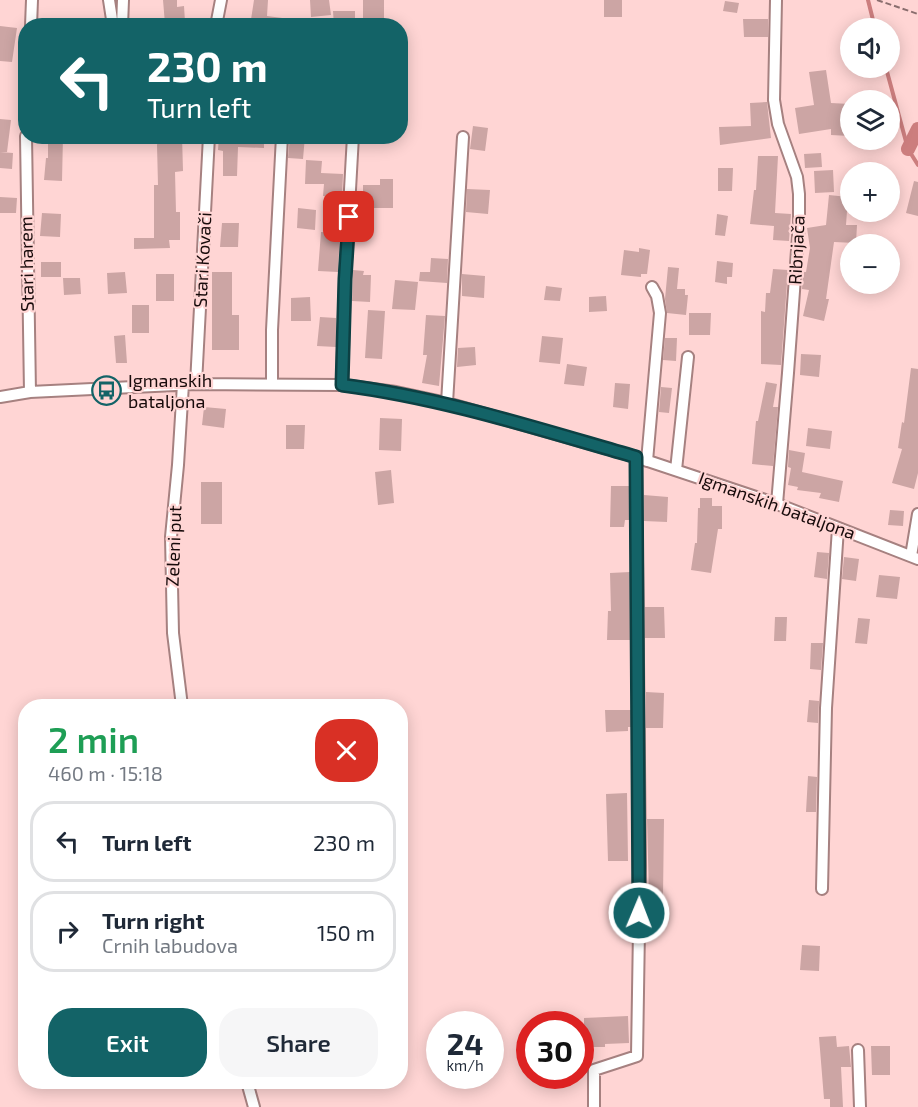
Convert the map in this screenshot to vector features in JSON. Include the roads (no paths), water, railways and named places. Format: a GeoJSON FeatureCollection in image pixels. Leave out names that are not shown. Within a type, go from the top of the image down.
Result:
{"type":"FeatureCollection","features":[{"type":"Feature","properties":{"kind":"street"},"geometry":{"type":"LineString","coordinates":[[31,18],[32,0]]}},
{"type":"Feature","properties":{"kind":"street"},"geometry":{"type":"LineString","coordinates":[[109,0],[112,18]]}},
{"type":"Feature","properties":{"kind":"street"},"geometry":{"type":"LineString","coordinates":[[122,18],[123,0]]}},
{"type":"Feature","properties":{"kind":"street"},"geometry":{"type":"LineString","coordinates":[[218,18],[221,0]]}},
{"type":"Feature","properties":{"kind":"street","name":"Ribnjača"},"geometry":{"type":"LineString","coordinates":[[776,0],[774,100],[778,124],[798,177],[799,194],[799,223],[777,504]]}},
{"type":"Feature","properties":{"kind":"street"},"geometry":{"type":"LineString","coordinates":[[447,403],[463,137]]}},
{"type":"Feature","properties":{"kind":"street","name":"Stari harem"},"geometry":{"type":"LineString","coordinates":[[26,144],[30,392]]}},
{"type":"Feature","properties":{"kind":"street","name":"Stari Kovači"},"geometry":{"type":"LineString","coordinates":[[196,384],[209,144]]}},
{"type":"Feature","properties":{"kind":"street"},"geometry":{"type":"LineString","coordinates":[[272,384],[272,330],[282,144]]}},
{"type":"Feature","properties":{"kind":"street"},"geometry":{"type":"LineString","coordinates":[[342,385],[353,144]]}},
{"type":"Feature","properties":{"kind":"street"},"geometry":{"type":"LineString","coordinates":[[594,1107],[594,1070],[637,1056],[641,459],[660,313],[657,296],[652,288]]}},
{"type":"Feature","properties":{"kind":"street"},"geometry":{"type":"LineString","coordinates":[[676,470],[688,357]]}},
{"type":"Feature","properties":{"kind":"street","name":"Igmanskih bataljona"},"geometry":{"type":"LineString","coordinates":[[0,397],[30,392],[183,384],[342,385],[396,392],[447,403],[676,470],[777,504],[915,557]]}},
{"type":"Feature","properties":{"kind":"street","name":"Zeleni put"},"geometry":{"type":"LineString","coordinates":[[181,699],[173,633],[171,537],[183,384]]}},
{"type":"Feature","properties":{"kind":"street"},"geometry":{"type":"LineString","coordinates":[[915,557],[918,514]]}},
{"type":"Feature","properties":{"kind":"street"},"geometry":{"type":"LineString","coordinates":[[822,889],[826,708],[838,528]]}},
{"type":"Feature","properties":{"kind":"street"},"geometry":{"type":"LineString","coordinates":[[858,1050],[860,1107]]}},
{"type":"Feature","properties":{"kind":"street"},"geometry":{"type":"LineString","coordinates":[[249,1089],[254,1107]]}},
{"type":"Feature","properties":{"kind":"waterway"},"geometry":{"type":"LineString","coordinates":[[868,0],[872,18]]}},
{"type":"Feature","properties":{"kind":"waterway"},"geometry":{"type":"LineString","coordinates":[[889,78],[908,149],[918,165]]}},
{"type":"Feature","properties":{"kind":"waterway"},"geometry":{"type":"LineString","coordinates":[[908,149],[918,129]]}},
{"type":"Feature","properties":{"kind":"place","name":"Igmanskih bataljona"},"geometry":{"type":"Point","coordinates":[107,391]}}]}
